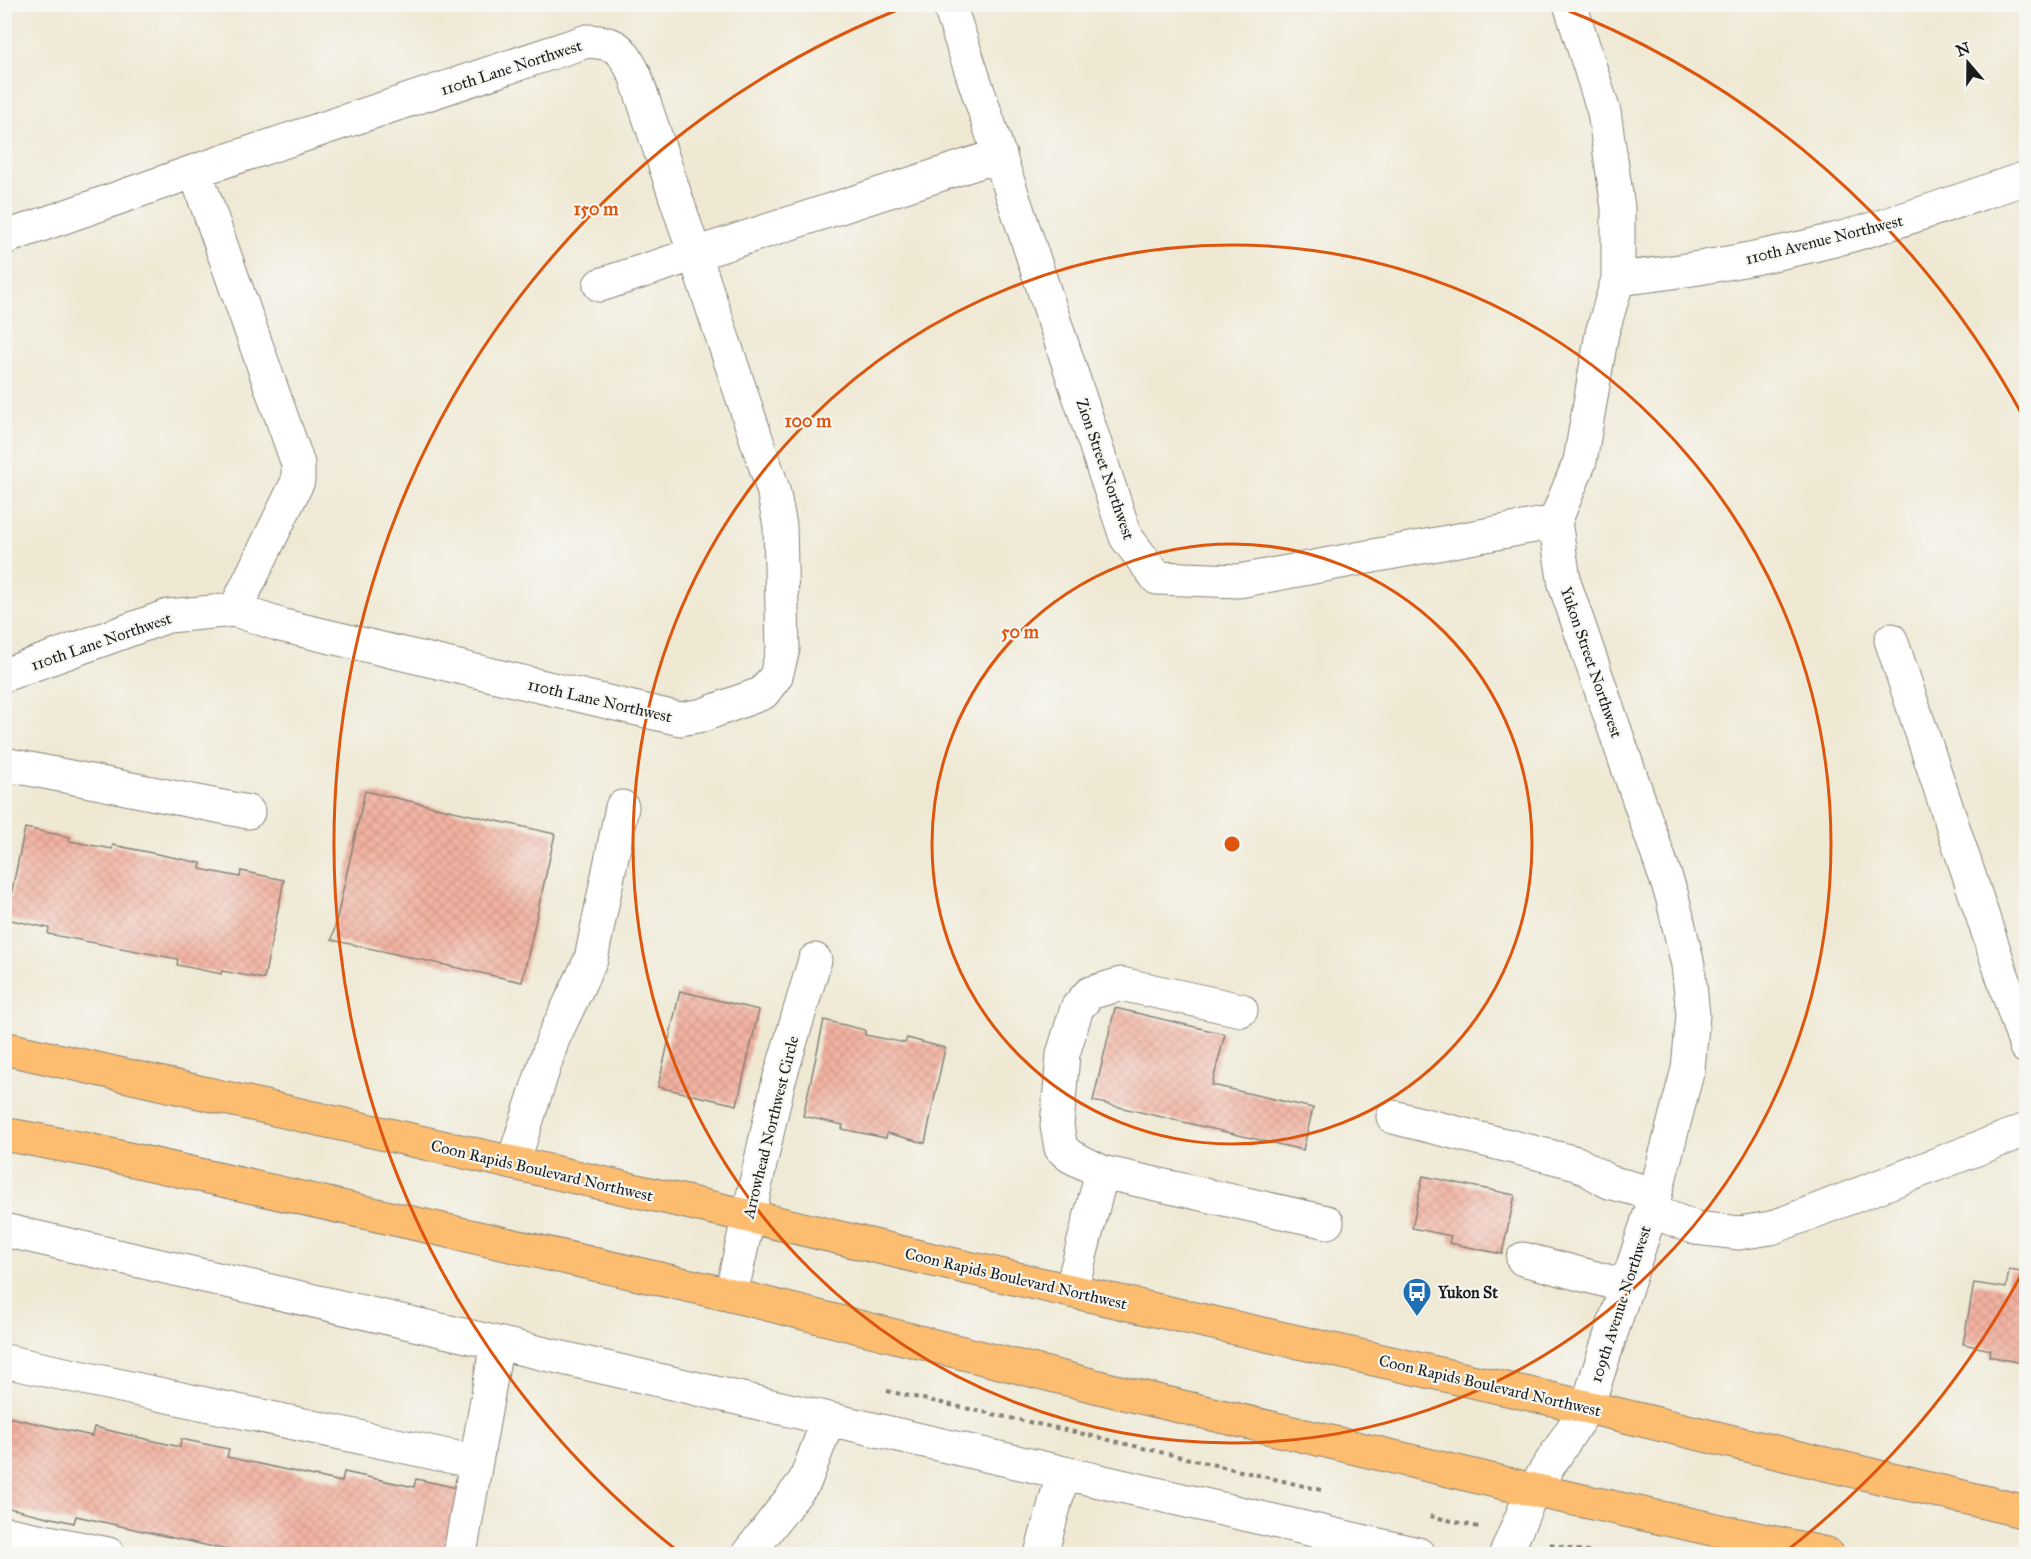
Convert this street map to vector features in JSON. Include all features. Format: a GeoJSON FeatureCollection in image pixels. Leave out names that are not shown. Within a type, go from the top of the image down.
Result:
{"type":"FeatureCollection","features":[{"type":"Feature","properties":{"kind":"main road","name":"Coon Rapids Boulevard Northwest"},"geometry":{"type":"LineString","coordinates":[[4,1048],[1587,1407],[2026,1512]]}},
{"type":"Feature","properties":{"kind":"main road"},"geometry":{"type":"LineString","coordinates":[[4,1134],[100,1153],[731,1295],[1115,1391],[1533,1490],[1827,1554]]}},
{"type":"Feature","properties":{"kind":"street","name":"Zion Street Northwest"},"geometry":{"type":"LineString","coordinates":[[949,4],[1126,537],[1157,578],[1239,581],[1555,522]]}},
{"type":"Feature","properties":{"kind":"street"},"geometry":{"type":"LineString","coordinates":[[1555,522],[1580,460],[1602,333],[1618,279],[1618,208],[1604,112],[1570,4]]}},
{"type":"Feature","properties":{"kind":"street","name":"110th Lane Northwest"},"geometry":{"type":"LineString","coordinates":[[4,238],[195,171],[587,41],[607,43],[623,52],[635,75],[773,489],[780,526],[783,649],[776,676],[763,693],[703,715],[680,719],[280,625],[235,610],[168,616],[4,675]]}},
{"type":"Feature","properties":{"kind":"street"},"geometry":{"type":"LineString","coordinates":[[600,285],[1000,155]]}},
{"type":"Feature","properties":{"kind":"street"},"geometry":{"type":"LineString","coordinates":[[195,171],[298,464],[298,481],[235,610]]}},
{"type":"Feature","properties":{"kind":"street","name":"110th Avenue Northwest"},"geometry":{"type":"LineString","coordinates":[[1618,279],[1685,271],[1834,240],[2026,178]]}},
{"type":"Feature","properties":{"kind":"street","name":"Yukon Street Northwest"},"geometry":{"type":"LineString","coordinates":[[1555,522],[1565,585],[1672,896],[1688,966],[1694,1015],[1688,1069],[1653,1202]]}},
{"type":"Feature","properties":{"kind":"street"},"geometry":{"type":"LineString","coordinates":[[1891,640],[2026,1047]]}},
{"type":"Feature","properties":{"kind":"street"},"geometry":{"type":"LineString","coordinates":[[4,764],[248,812]]}},
{"type":"Feature","properties":{"kind":"street"},"geometry":{"type":"LineString","coordinates":[[513,1163],[553,1039],[591,959],[622,807]]}},
{"type":"Feature","properties":{"kind":"street","name":"Arrowhead Northwest Circle"},"geometry":{"type":"LineString","coordinates":[[731,1295],[778,1084],[815,960]]}},
{"type":"Feature","properties":{"kind":"street"},"geometry":{"type":"LineString","coordinates":[[1241,1010],[1120,984],[1090,993],[1077,1008],[1063,1054],[1057,1126],[1061,1148],[1070,1156],[1102,1172],[1327,1222]]}},
{"type":"Feature","properties":{"kind":"street"},"geometry":{"type":"LineString","coordinates":[[1393,1117],[1577,1163],[1609,1182],[1653,1202]]}},
{"type":"Feature","properties":{"kind":"street","name":"109th Avenue Northwest"},"geometry":{"type":"LineString","coordinates":[[1506,1554],[1533,1490],[1587,1407],[1653,1202],[1696,1228],[1739,1233],[1771,1228],[2026,1130]]}},
{"type":"Feature","properties":{"kind":"street"},"geometry":{"type":"LineString","coordinates":[[1071,1291],[1102,1172]]}},
{"type":"Feature","properties":{"kind":"street"},"geometry":{"type":"LineString","coordinates":[[4,1230],[1418,1554]]}},
{"type":"Feature","properties":{"kind":"street"},"geometry":{"type":"LineString","coordinates":[[1523,1259],[1626,1286]]}},
{"type":"Feature","properties":{"kind":"street"},"geometry":{"type":"LineString","coordinates":[[460,1554],[497,1343]]}},
{"type":"Feature","properties":{"kind":"street"},"geometry":{"type":"LineString","coordinates":[[4,1360],[476,1462]]}},
{"type":"Feature","properties":{"kind":"street"},"geometry":{"type":"LineString","coordinates":[[748,1554],[805,1481],[828,1420]]}},
{"type":"Feature","properties":{"kind":"street"},"geometry":{"type":"LineString","coordinates":[[1042,1554],[1063,1474]]}},
{"type":"Feature","properties":{"kind":"street"},"geometry":{"type":"LineString","coordinates":[[4,1533],[108,1554]]}},
{"type":"Feature","properties":{"kind":"path"},"geometry":{"type":"LineString","coordinates":[[1559,1554],[1563,1546],[1597,1554]]}},
{"type":"Feature","properties":{"kind":"building"},"geometry":{"type":"Polygon","coordinates":[[[365,791],[555,834],[522,982],[332,940],[365,791]]]}},
{"type":"Feature","properties":{"kind":"building"},"geometry":{"type":"Polygon","coordinates":[[[25,828],[70,837],[69,841],[112,849],[113,845],[201,863],[200,869],[240,877],[241,871],[284,880],[264,979],[222,971],[221,974],[177,965],[178,959],[48,934],[49,928],[6,919],[25,828]]]}},
{"type":"Feature","properties":{"kind":"building"},"geometry":{"type":"Polygon","coordinates":[[[680,991],[759,1010],[737,1105],[658,1087],[680,991]]]}},
{"type":"Feature","properties":{"kind":"building"},"geometry":{"type":"Polygon","coordinates":[[[1115,1008],[1225,1034],[1212,1085],[1313,1108],[1303,1150],[1093,1101],[1115,1008]]]}},
{"type":"Feature","properties":{"kind":"building"},"geometry":{"type":"Polygon","coordinates":[[[824,1020],[865,1030],[865,1035],[905,1043],[907,1038],[945,1048],[925,1143],[887,1133],[886,1138],[842,1129],[843,1125],[803,1116],[824,1020]]]}},
{"type":"Feature","properties":{"kind":"building"},"geometry":{"type":"Polygon","coordinates":[[[1423,1176],[1515,1195],[1502,1254],[1449,1243],[1451,1236],[1412,1228],[1423,1176]]]}},
{"type":"Feature","properties":{"kind":"building"},"geometry":{"type":"Polygon","coordinates":[[[2023,1264],[2026,1265],[2026,1364],[1989,1356],[1991,1350],[1963,1344],[1974,1283],[2006,1288],[2009,1270],[2021,1272],[2023,1264]]]}},
{"type":"Feature","properties":{"kind":"building"},"geometry":{"type":"Polygon","coordinates":[[[4,1416],[92,1436],[94,1427],[180,1447],[181,1439],[229,1449],[227,1457],[342,1482],[344,1472],[414,1487],[416,1479],[462,1489],[448,1554],[245,1554],[76,1516],[74,1523],[4,1507],[4,1416]]]}},
{"type":"Feature","properties":{"kind":"place","name":"Yukon St"},"geometry":{"type":"Point","coordinates":[1417,1318]}}]}
